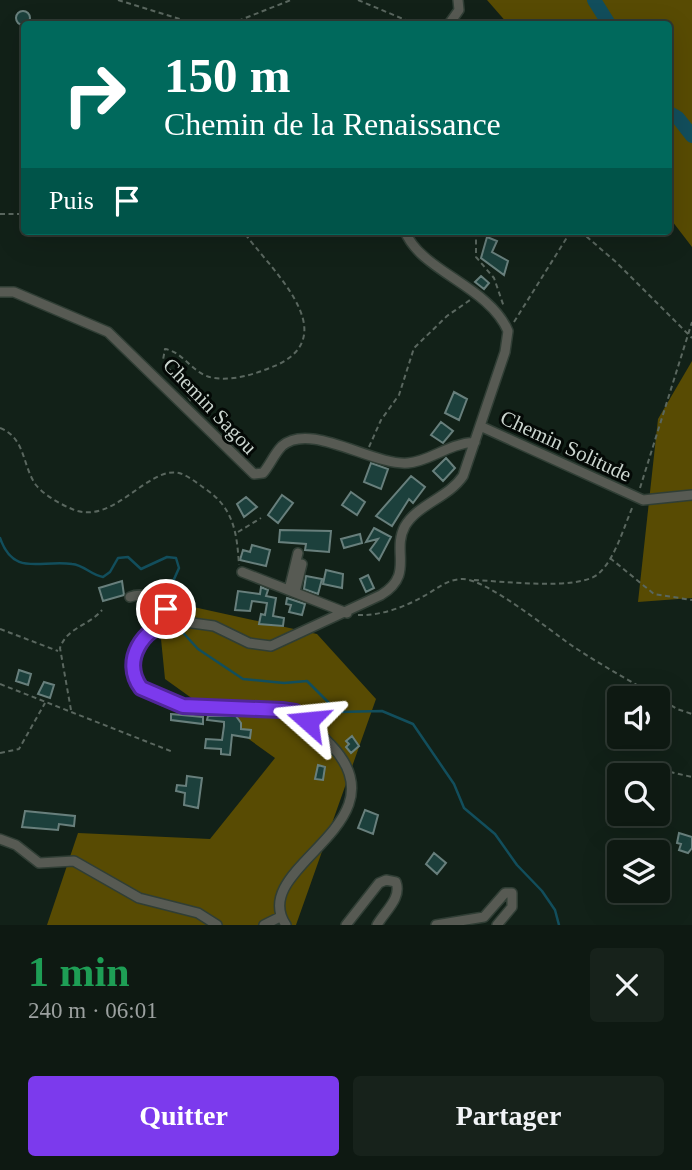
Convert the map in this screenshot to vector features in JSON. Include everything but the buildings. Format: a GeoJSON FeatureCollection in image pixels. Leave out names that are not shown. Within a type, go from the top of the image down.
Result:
{"type":"FeatureCollection","features":[{"type":"Feature","properties":{"kind":"street"},"geometry":{"type":"LineString","coordinates":[[451,21],[459,10],[458,0]]}},
{"type":"Feature","properties":{"kind":"street"},"geometry":{"type":"LineString","coordinates":[[264,925],[283,921],[278,906],[284,887],[342,821],[350,792],[346,765],[308,721],[295,712],[183,706],[141,688],[135,669],[139,642],[152,629],[172,622],[214,626],[249,643],[265,646],[281,643],[347,613],[381,595],[394,584],[402,566],[401,538],[407,524],[459,481],[505,352],[506,327],[478,295],[414,247],[407,235]]}},
{"type":"Feature","properties":{"kind":"street","name":"Chemin Sagou"},"geometry":{"type":"LineString","coordinates":[[0,292],[14,292],[108,332],[254,474],[263,473],[283,445],[303,438],[396,463],[410,463],[449,446],[475,442]]}},
{"type":"Feature","properties":{"kind":"street","name":"Chemin Solitude"},"geometry":{"type":"LineString","coordinates":[[480,426],[637,498],[649,501],[692,495]]}},
{"type":"Feature","properties":{"kind":"street"},"geometry":{"type":"LineString","coordinates":[[292,591],[298,553]]}},
{"type":"Feature","properties":{"kind":"street"},"geometry":{"type":"LineString","coordinates":[[292,591],[302,564]]}},
{"type":"Feature","properties":{"kind":"street"},"geometry":{"type":"LineString","coordinates":[[242,572],[347,613]]}},
{"type":"Feature","properties":{"kind":"street"},"geometry":{"type":"LineString","coordinates":[[130,597],[141,595],[155,600],[166,609],[172,622]]}},
{"type":"Feature","properties":{"kind":"street"},"geometry":{"type":"LineString","coordinates":[[0,839],[16,845],[38,863],[74,861],[139,898],[198,913],[217,925]]}},
{"type":"Feature","properties":{"kind":"street"},"geometry":{"type":"LineString","coordinates":[[346,925],[379,883],[386,880],[396,881],[397,894],[377,925]]}},
{"type":"Feature","properties":{"kind":"street"},"geometry":{"type":"LineString","coordinates":[[436,925],[484,917],[505,893],[512,892],[512,907],[497,925]]}},
{"type":"Feature","properties":{"kind":"path"},"geometry":{"type":"LineString","coordinates":[[118,0],[186,21]]}},
{"type":"Feature","properties":{"kind":"path"},"geometry":{"type":"LineString","coordinates":[[238,21],[291,0]]}},
{"type":"Feature","properties":{"kind":"path"},"geometry":{"type":"LineString","coordinates":[[358,0],[408,21]]}},
{"type":"Feature","properties":{"kind":"path"},"geometry":{"type":"LineString","coordinates":[[0,214],[21,214]]}},
{"type":"Feature","properties":{"kind":"path"},"geometry":{"type":"LineString","coordinates":[[192,403],[163,360],[164,349],[174,352],[201,374],[223,379],[257,372],[288,359],[304,339],[305,320],[298,304],[246,235]]}},
{"type":"Feature","properties":{"kind":"path"},"geometry":{"type":"LineString","coordinates":[[476,235],[476,257],[502,293],[506,327]]}},
{"type":"Feature","properties":{"kind":"path"},"geometry":{"type":"LineString","coordinates":[[506,327],[568,235]]}},
{"type":"Feature","properties":{"kind":"path"},"geometry":{"type":"LineString","coordinates":[[585,235],[616,262],[692,338]]}},
{"type":"Feature","properties":{"kind":"path"},"geometry":{"type":"LineString","coordinates":[[366,454],[381,420],[399,395],[414,348],[447,316],[478,295]]}},
{"type":"Feature","properties":{"kind":"path","name":"Chemin Solitude"},"geometry":{"type":"LineString","coordinates":[[637,498],[692,322]]}},
{"type":"Feature","properties":{"kind":"path"},"geometry":{"type":"LineString","coordinates":[[0,428],[18,442],[36,484],[73,510],[97,513],[165,475],[181,474],[212,493],[228,512],[237,533],[238,563],[242,572]]}},
{"type":"Feature","properties":{"kind":"path"},"geometry":{"type":"LineString","coordinates":[[347,613],[370,615],[423,597],[447,582],[582,581],[597,575],[609,557],[637,498]]}},
{"type":"Feature","properties":{"kind":"path"},"geometry":{"type":"LineString","coordinates":[[237,533],[261,518]]}},
{"type":"Feature","properties":{"kind":"path"},"geometry":{"type":"LineString","coordinates":[[609,557],[654,594],[692,600]]}},
{"type":"Feature","properties":{"kind":"path"},"geometry":{"type":"LineString","coordinates":[[474,580],[531,615],[573,646],[677,709],[692,714]]}},
{"type":"Feature","properties":{"kind":"path"},"geometry":{"type":"LineString","coordinates":[[71,710],[60,652],[62,643],[74,628],[92,621],[102,611]]}},
{"type":"Feature","properties":{"kind":"path"},"geometry":{"type":"LineString","coordinates":[[0,629],[60,652]]}},
{"type":"Feature","properties":{"kind":"path"},"geometry":{"type":"LineString","coordinates":[[0,684],[173,752]]}},
{"type":"Feature","properties":{"kind":"path"},"geometry":{"type":"LineString","coordinates":[[0,752],[19,749],[45,703]]}},
{"type":"Feature","properties":{"kind":"path"},"geometry":{"type":"LineString","coordinates":[[670,772],[692,777]]}},
{"type":"Feature","properties":{"kind":"shaded area"},"geometry":{"type":"Polygon","coordinates":[[[487,0],[692,0],[692,247],[672,221],[672,21],[505,21],[487,0]]]}},
{"type":"Feature","properties":{"kind":"shaded area"},"geometry":{"type":"Polygon","coordinates":[[[692,361],[692,598],[638,602],[658,419],[692,361]]]}},
{"type":"Feature","properties":{"kind":"shaded area"},"geometry":{"type":"Polygon","coordinates":[[[157,599],[317,634],[376,699],[296,925],[47,925],[78,833],[210,839],[275,758],[165,679],[157,599]]]}},
{"type":"Feature","properties":{"kind":"waterway"},"geometry":{"type":"LineString","coordinates":[[594,0],[607,21]]}},
{"type":"Feature","properties":{"kind":"waterway"},"geometry":{"type":"LineString","coordinates":[[672,114],[692,136]]}},
{"type":"Feature","properties":{"kind":"waterway"},"geometry":{"type":"LineString","coordinates":[[0,538],[6,550],[21,562],[72,564],[103,577],[110,572],[118,558],[128,557],[141,569],[167,557],[176,558],[179,568],[171,586],[171,611]]}},
{"type":"Feature","properties":{"kind":"waterway"},"geometry":{"type":"LineString","coordinates":[[175,624],[198,649],[243,679],[284,683],[307,681],[338,712],[382,711],[413,724],[454,784],[464,808],[495,834],[517,865],[542,891],[555,910],[559,925]]}},
{"type":"Feature","properties":{"kind":"route"},"geometry":{"type":"LineString","coordinates":[[166,609],[172,622],[147,632],[139,642],[135,678],[141,688],[176,705],[282,710],[295,712],[308,721]]}}]}
